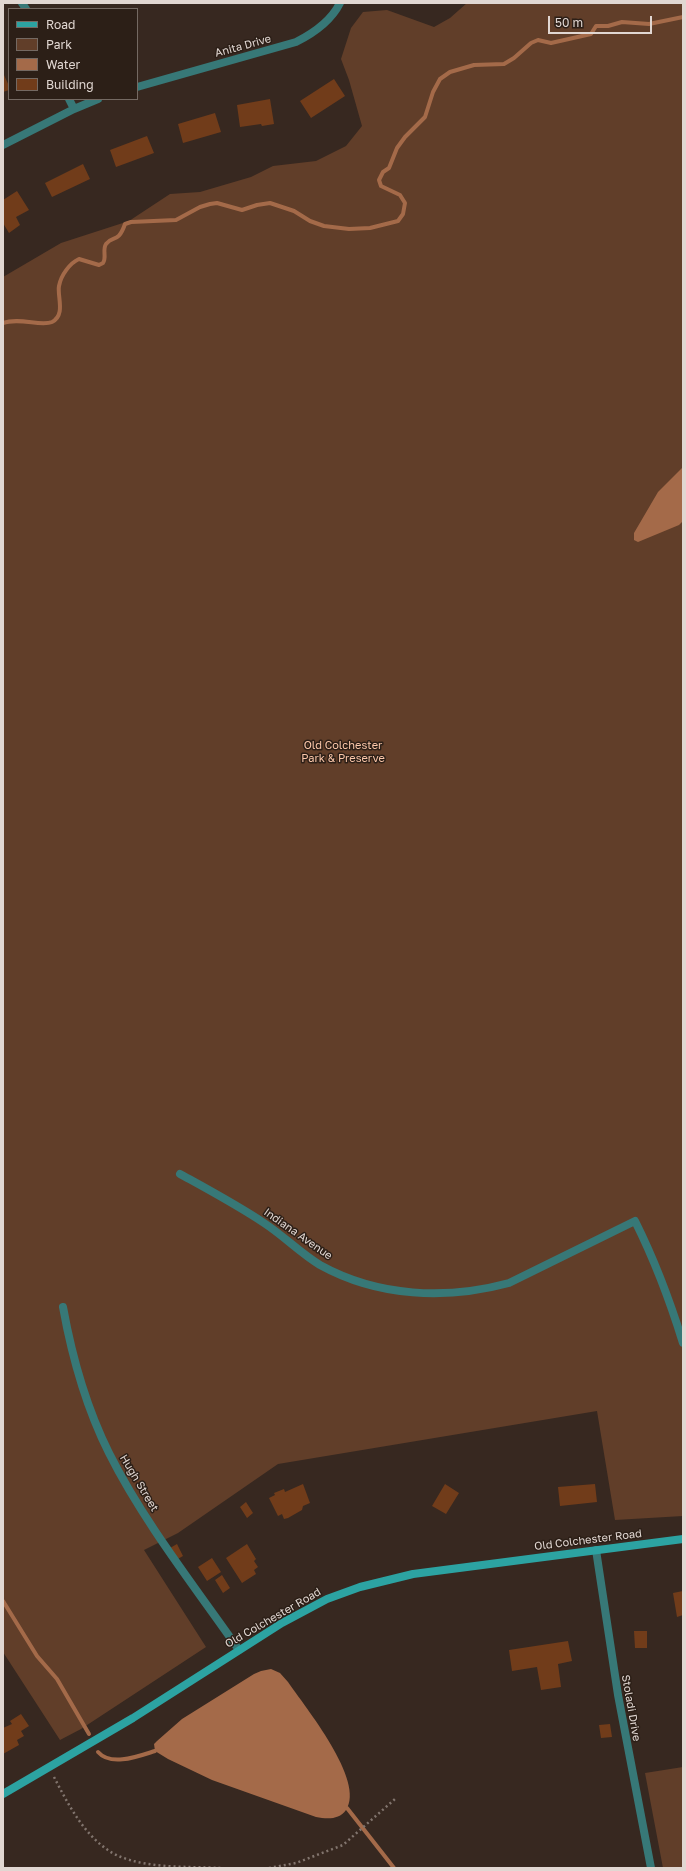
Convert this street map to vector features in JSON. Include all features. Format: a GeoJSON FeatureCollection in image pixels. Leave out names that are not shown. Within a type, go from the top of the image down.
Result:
{"type":"FeatureCollection","features":[{"type":"Feature","properties":{"kind":"street","name":"Anita Drive"},"geometry":{"type":"LineString","coordinates":[[138,86],[296,42],[306,37],[326,22],[336,11],[340,3]]}},
{"type":"Feature","properties":{"kind":"street"},"geometry":{"type":"LineString","coordinates":[[70,100],[74,109]]}},
{"type":"Feature","properties":{"kind":"street"},"geometry":{"type":"LineString","coordinates":[[3,145],[74,109],[96,100]]}},
{"type":"Feature","properties":{"kind":"street","name":"Indiana Avenue"},"geometry":{"type":"LineString","coordinates":[[180,1174],[238,1206],[326,1268],[358,1282],[376,1287],[414,1293],[452,1294],[490,1288],[509,1283],[635,1221],[648,1247],[670,1300],[683,1343]]}},
{"type":"Feature","properties":{"kind":"street","name":"Hugh Street"},"geometry":{"type":"LineString","coordinates":[[63,1307],[80,1381],[108,1452],[133,1497],[238,1650]]}},
{"type":"Feature","properties":{"kind":"street","name":"Old Colchester Road"},"geometry":{"type":"LineString","coordinates":[[3,1794],[133,1718],[238,1650],[296,1615],[327,1600],[367,1585],[413,1574],[683,1539]]}},
{"type":"Feature","properties":{"kind":"street","name":"Stoladi Drive"},"geometry":{"type":"LineString","coordinates":[[596,1550],[618,1695],[651,1868]]}},
{"type":"Feature","properties":{"kind":"path"},"geometry":{"type":"LineString","coordinates":[[49,1767],[80,1821],[96,1840],[112,1853],[124,1859],[145,1863],[221,1868]]}},
{"type":"Feature","properties":{"kind":"path"},"geometry":{"type":"LineString","coordinates":[[269,1868],[296,1862],[337,1849],[350,1841],[395,1799]]}},
{"type":"Feature","properties":{"kind":"green space","name":"Old Colchester Park & Preserve"},"geometry":{"type":"Polygon","coordinates":[[[467,3],[683,3],[683,1516],[615,1520],[597,1411],[278,1464],[178,1533],[144,1550],[206,1647],[81,1729],[60,1740],[3,1652],[3,277],[61,243],[129,221],[170,194],[200,192],[251,177],[273,166],[316,161],[346,146],[362,126],[349,80],[341,59],[351,28],[363,12],[387,10],[434,27],[450,18],[467,3]]]}},
{"type":"Feature","properties":{"kind":"green space"},"geometry":{"type":"Polygon","coordinates":[[[683,1767],[683,1868],[663,1868],[645,1773],[683,1767]]]}},
{"type":"Feature","properties":{"kind":"water"},"geometry":{"type":"Polygon","coordinates":[[[683,467],[683,521],[679,525],[638,542],[634,540],[634,533],[658,492],[683,467]]]}},
{"type":"Feature","properties":{"kind":"water"},"geometry":{"type":"Polygon","coordinates":[[[271,1669],[280,1673],[288,1682],[331,1744],[341,1763],[348,1781],[350,1797],[346,1810],[340,1816],[328,1818],[316,1817],[212,1780],[168,1759],[155,1751],[154,1744],[182,1719],[254,1674],[271,1669]]]}},
{"type":"Feature","properties":{"kind":"building"},"geometry":{"type":"Polygon","coordinates":[[[4,75],[8,84],[8,90],[3,92],[4,75]]]}},
{"type":"Feature","properties":{"kind":"building"},"geometry":{"type":"Polygon","coordinates":[[[334,79],[345,96],[311,118],[300,101],[334,79]]]}},
{"type":"Feature","properties":{"kind":"building"},"geometry":{"type":"Polygon","coordinates":[[[270,99],[274,124],[240,127],[237,105],[270,99]]]}},
{"type":"Feature","properties":{"kind":"building"},"geometry":{"type":"Polygon","coordinates":[[[215,113],[221,132],[183,143],[178,124],[215,113]]]}},
{"type":"Feature","properties":{"kind":"building"},"geometry":{"type":"Polygon","coordinates":[[[147,136],[154,153],[116,167],[110,150],[147,136]]]}},
{"type":"Feature","properties":{"kind":"building"},"geometry":{"type":"Polygon","coordinates":[[[83,164],[90,179],[52,197],[45,183],[83,164]]]}},
{"type":"Feature","properties":{"kind":"building"},"geometry":{"type":"Polygon","coordinates":[[[17,191],[29,210],[16,217],[20,225],[9,233],[3,223],[3,200],[17,191]]]}},
{"type":"Feature","properties":{"kind":"building"},"geometry":{"type":"Polygon","coordinates":[[[303,1484],[310,1503],[303,1506],[302,1510],[288,1518],[284,1519],[282,1514],[278,1516],[269,1498],[275,1495],[274,1493],[284,1489],[285,1492],[303,1484]]]}},
{"type":"Feature","properties":{"kind":"building"},"geometry":{"type":"Polygon","coordinates":[[[445,1484],[459,1493],[446,1514],[432,1506],[445,1484]]]}},
{"type":"Feature","properties":{"kind":"building"},"geometry":{"type":"Polygon","coordinates":[[[595,1484],[597,1502],[560,1506],[558,1487],[595,1484]]]}},
{"type":"Feature","properties":{"kind":"building"},"geometry":{"type":"Polygon","coordinates":[[[246,1502],[253,1513],[247,1518],[240,1507],[246,1502]]]}},
{"type":"Feature","properties":{"kind":"building"},"geometry":{"type":"Polygon","coordinates":[[[177,1544],[183,1556],[176,1560],[170,1548],[177,1544]]]}},
{"type":"Feature","properties":{"kind":"building"},"geometry":{"type":"Polygon","coordinates":[[[247,1544],[256,1559],[254,1561],[258,1567],[254,1570],[256,1574],[242,1583],[226,1558],[247,1544]]]}},
{"type":"Feature","properties":{"kind":"building"},"geometry":{"type":"Polygon","coordinates":[[[212,1558],[221,1572],[207,1581],[198,1567],[212,1558]]]}},
{"type":"Feature","properties":{"kind":"building"},"geometry":{"type":"Polygon","coordinates":[[[222,1575],[230,1588],[223,1593],[215,1580],[222,1575]]]}},
{"type":"Feature","properties":{"kind":"building"},"geometry":{"type":"Polygon","coordinates":[[[683,1591],[683,1615],[677,1617],[673,1593],[683,1591]]]}},
{"type":"Feature","properties":{"kind":"building"},"geometry":{"type":"Polygon","coordinates":[[[634,1631],[647,1631],[647,1648],[635,1648],[634,1631]]]}},
{"type":"Feature","properties":{"kind":"building"},"geometry":{"type":"Polygon","coordinates":[[[568,1641],[572,1661],[558,1664],[561,1687],[541,1690],[537,1667],[512,1671],[509,1650],[568,1641]]]}},
{"type":"Feature","properties":{"kind":"building"},"geometry":{"type":"Polygon","coordinates":[[[21,1714],[29,1726],[21,1731],[24,1736],[17,1740],[19,1745],[3,1754],[3,1728],[12,1724],[10,1721],[21,1714]]]}},
{"type":"Feature","properties":{"kind":"building"},"geometry":{"type":"Polygon","coordinates":[[[610,1724],[612,1737],[601,1738],[599,1725],[610,1724]]]}},
{"type":"Feature","properties":{"kind":"waterway"},"geometry":{"type":"LineString","coordinates":[[3,323],[10,321],[47,323],[56,319],[60,310],[59,286],[66,270],[72,263],[79,259],[99,265],[103,263],[106,244],[118,237],[125,224],[131,222],[176,220],[200,207],[217,203],[242,210],[257,205],[270,203],[294,211],[310,221],[324,226],[349,229],[370,228],[398,221],[403,214],[405,203],[400,195],[381,186],[379,180],[383,172],[389,168],[397,148],[405,137],[425,117],[433,92],[440,79],[450,72],[474,65],[504,64],[514,58],[531,43],[538,40],[551,43],[591,34],[596,26],[608,26],[622,22],[649,24],[683,17]]}},
{"type":"Feature","properties":{"kind":"waterway"},"geometry":{"type":"LineString","coordinates":[[3,1601],[37,1656],[57,1679],[89,1734]]}},
{"type":"Feature","properties":{"kind":"waterway"},"geometry":{"type":"LineString","coordinates":[[98,1752],[110,1759],[118,1760],[155,1751]]}},
{"type":"Feature","properties":{"kind":"waterway"},"geometry":{"type":"LineString","coordinates":[[347,1808],[394,1868]]}}]}
